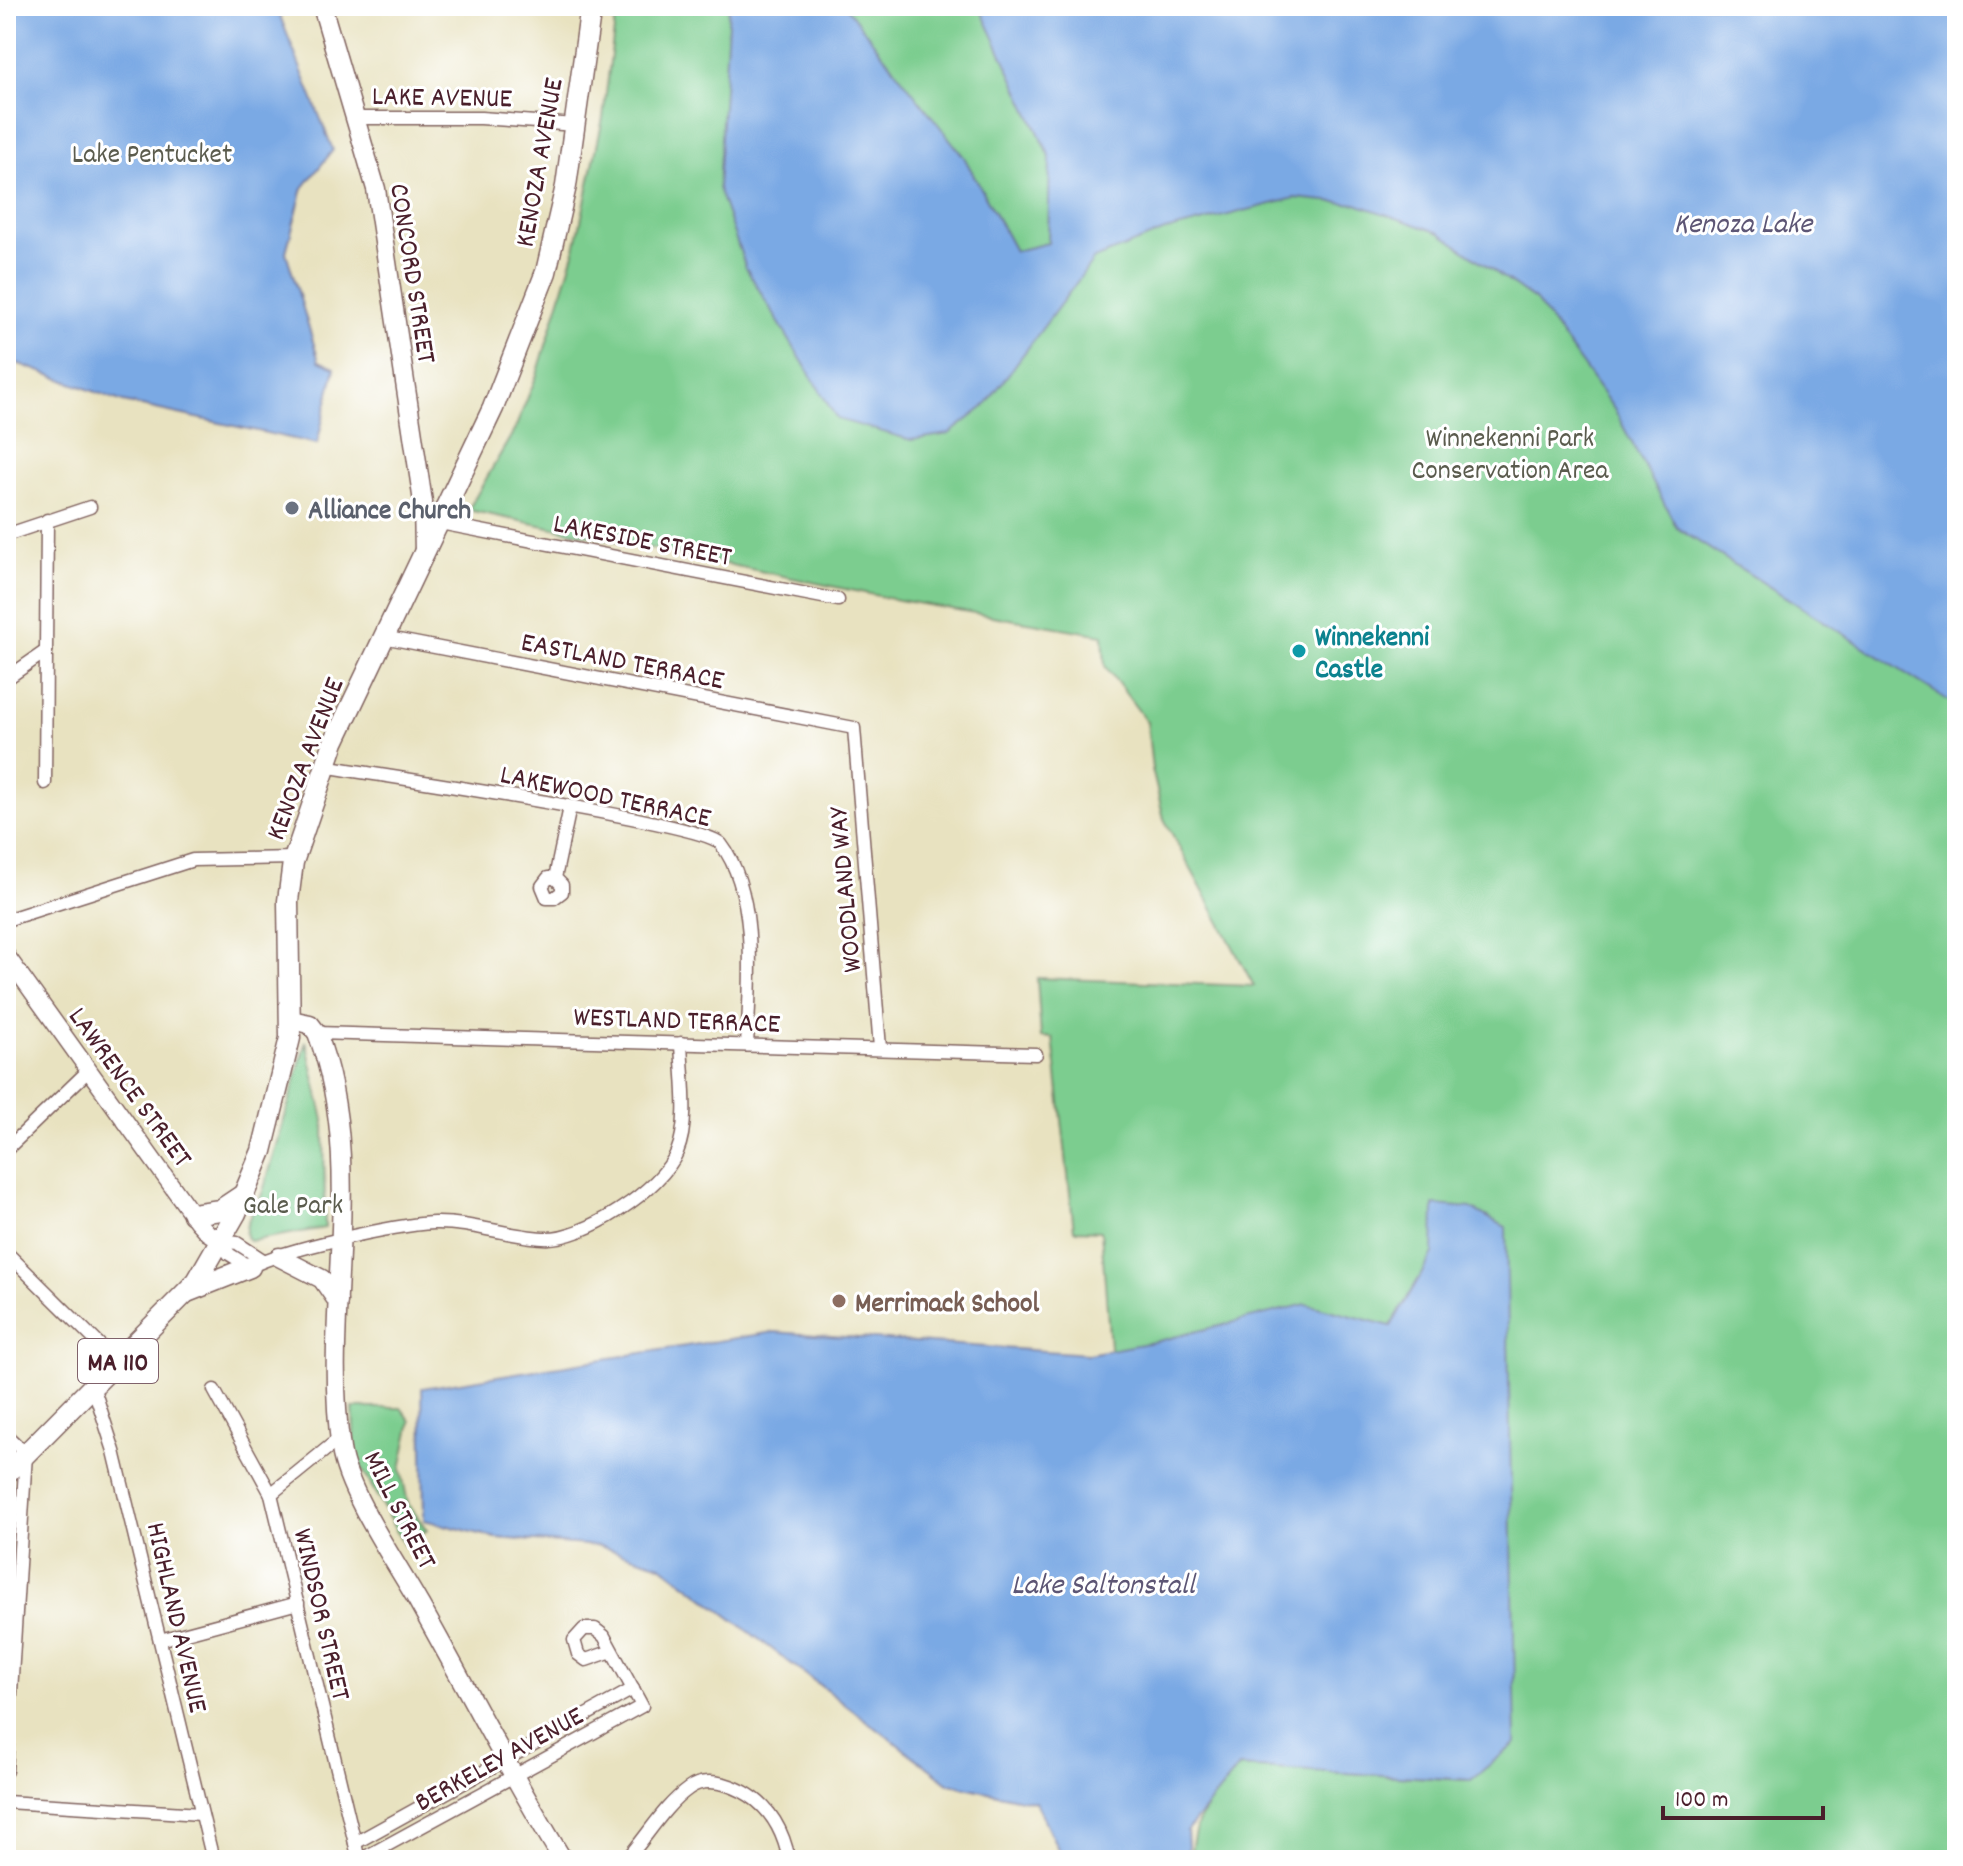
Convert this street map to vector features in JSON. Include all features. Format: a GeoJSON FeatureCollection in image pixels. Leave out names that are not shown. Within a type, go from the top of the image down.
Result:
{"type":"FeatureCollection","features":[{"type":"Feature","properties":{"kind":"main road","name":"CONCORD STREET"},"geometry":{"type":"LineString","coordinates":[[322,6],[376,189],[423,502],[424,554]]}},
{"type":"Feature","properties":{"kind":"main road","name":"KENOZA AVENUE"},"geometry":{"type":"LineString","coordinates":[[6,1474],[187,1292],[221,1241],[244,1194],[274,1113],[291,1020],[288,901],[294,858],[324,766],[493,408],[546,272],[566,186],[591,6]]}},
{"type":"Feature","properties":{"kind":"main road"},"geometry":{"type":"LineString","coordinates":[[291,1020],[310,1024],[317,1033]]}},
{"type":"Feature","properties":{"kind":"main road","name":"MILL STREET"},"geometry":{"type":"LineString","coordinates":[[317,1033],[336,1100],[340,1438],[344,1461],[355,1488],[563,1860]]}},
{"type":"Feature","properties":{"kind":"main road"},"geometry":{"type":"LineString","coordinates":[[193,1214],[220,1210],[244,1194]]}},
{"type":"Feature","properties":{"kind":"main road"},"geometry":{"type":"LineString","coordinates":[[187,1292],[264,1261],[322,1279],[334,1291],[339,1303]]}},
{"type":"Feature","properties":{"kind":"street","name":"LAKE AVENUE"},"geometry":{"type":"LineString","coordinates":[[355,118],[481,118],[575,125]]}},
{"type":"Feature","properties":{"kind":"street"},"geometry":{"type":"LineString","coordinates":[[6,535],[90,507]]}},
{"type":"Feature","properties":{"kind":"street"},"geometry":{"type":"LineString","coordinates":[[45,783],[47,520]]}},
{"type":"Feature","properties":{"kind":"street","name":"LAKESIDE STREET"},"geometry":{"type":"LineString","coordinates":[[440,523],[838,600]]}},
{"type":"Feature","properties":{"kind":"street","name":"EASTLAND TERRACE"},"geometry":{"type":"LineString","coordinates":[[383,637],[854,728]]}},
{"type":"Feature","properties":{"kind":"street"},"geometry":{"type":"LineString","coordinates":[[6,679],[46,651]]}},
{"type":"Feature","properties":{"kind":"street","name":"WOODLAND WAY"},"geometry":{"type":"LineString","coordinates":[[854,728],[880,1048]]}},
{"type":"Feature","properties":{"kind":"street","name":"LAKEWOOD TERRACE"},"geometry":{"type":"LineString","coordinates":[[324,766],[570,807],[704,833],[720,842],[745,897],[747,1045]]}},
{"type":"Feature","properties":{"kind":"street"},"geometry":{"type":"LineString","coordinates":[[555,878],[570,807]]}},
{"type":"Feature","properties":{"kind":"street"},"geometry":{"type":"LineString","coordinates":[[6,920],[193,860],[294,858]]}},
{"type":"Feature","properties":{"kind":"street","name":"LAWRENCE STREET"},"geometry":{"type":"LineString","coordinates":[[6,955],[193,1214],[208,1233],[221,1241]]}},
{"type":"Feature","properties":{"kind":"street","name":"WESTLAND TERRACE"},"geometry":{"type":"LineString","coordinates":[[317,1033],[1036,1054]]}},
{"type":"Feature","properties":{"kind":"street"},"geometry":{"type":"LineString","coordinates":[[221,1241],[229,1254],[264,1261],[340,1240],[435,1223],[562,1238],[599,1224],[658,1177],[677,1151],[682,1104],[681,1043]]}},
{"type":"Feature","properties":{"kind":"street"},"geometry":{"type":"LineString","coordinates":[[6,1150],[89,1070]]}},
{"type":"Feature","properties":{"kind":"street"},"geometry":{"type":"LineString","coordinates":[[6,1252],[117,1362]]}},
{"type":"Feature","properties":{"kind":"street","name":"HIGHLAND AVENUE"},"geometry":{"type":"LineString","coordinates":[[93,1386],[114,1451],[213,1860]]}},
{"type":"Feature","properties":{"kind":"street","name":"WINDSOR STREET"},"geometry":{"type":"LineString","coordinates":[[214,1390],[271,1494],[359,1860]]}},
{"type":"Feature","properties":{"kind":"street"},"geometry":{"type":"LineString","coordinates":[[6,1435],[26,1454],[6,1771]]}},
{"type":"Feature","properties":{"kind":"street"},"geometry":{"type":"LineString","coordinates":[[271,1494],[340,1438]]}},
{"type":"Feature","properties":{"kind":"street"},"geometry":{"type":"LineString","coordinates":[[160,1640],[298,1603]]}},
{"type":"Feature","properties":{"kind":"street","name":"BERKELEY AVENUE"},"geometry":{"type":"LineString","coordinates":[[355,1843],[642,1706],[612,1651]]}},
{"type":"Feature","properties":{"kind":"street","name":"BERKELEY AVENUE"},"geometry":{"type":"LineString","coordinates":[[359,1860],[633,1689]]}},
{"type":"Feature","properties":{"kind":"street"},"geometry":{"type":"LineString","coordinates":[[626,1860],[688,1789],[703,1782],[741,1789],[759,1800],[776,1822],[789,1860]]}},
{"type":"Feature","properties":{"kind":"street"},"geometry":{"type":"LineString","coordinates":[[6,1802],[201,1814]]}},
{"type":"Feature","properties":{"kind":"green space","name":"Winnekenni Park Conservation Area"},"geometry":{"type":"Polygon","coordinates":[[[617,6],[1957,6],[1957,1860],[1191,1860],[1195,1833],[1205,1809],[1239,1767],[1466,1780],[1482,1770],[1440,1263],[1393,1339],[1111,1360],[1101,1231],[1074,1230],[1053,1038],[1041,1037],[1037,978],[1254,986],[1164,819],[1152,769],[1147,722],[1105,666],[1103,635],[893,599],[468,510],[515,429],[537,375],[575,249],[603,118],[617,6]]]}},
{"type":"Feature","properties":{"kind":"green space","name":"Gale Park"},"geometry":{"type":"Polygon","coordinates":[[[306,1041],[324,1120],[325,1228],[250,1241],[246,1237],[247,1225],[263,1191],[306,1041]]]}},
{"type":"Feature","properties":{"kind":"green space"},"geometry":{"type":"Polygon","coordinates":[[[353,1408],[401,1408],[411,1421],[401,1469],[408,1504],[427,1530],[404,1545],[355,1456],[353,1408]]]}},
{"type":"Feature","properties":{"kind":"water","name":"Lake Pentucket"},"geometry":{"type":"Polygon","coordinates":[[[6,6],[276,6],[333,150],[303,188],[286,252],[319,361],[335,368],[317,444],[123,402],[6,359],[6,6]]]}},
{"type":"Feature","properties":{"kind":"water","name":"Kenoza Lake"},"geometry":{"type":"Polygon","coordinates":[[[729,6],[845,6],[964,157],[1015,251],[1048,243],[1050,157],[979,6],[1957,6],[1957,706],[1677,528],[1614,409],[1536,301],[1440,233],[1356,204],[1295,198],[1165,231],[1094,259],[984,407],[949,434],[911,440],[837,419],[746,268],[718,188],[729,6]]]}},
{"type":"Feature","properties":{"kind":"water","name":"Lake Saltonstall"},"geometry":{"type":"Polygon","coordinates":[[[1434,1205],[1471,1208],[1506,1227],[1516,1743],[1471,1780],[1239,1767],[1187,1831],[1189,1860],[1063,1860],[1036,1802],[950,1784],[661,1565],[599,1546],[496,1538],[424,1520],[422,1388],[774,1332],[1088,1354],[1158,1341],[1306,1304],[1391,1326],[1433,1254],[1434,1205]]]}},
{"type":"Feature","properties":{"kind":"place","name":"Alliance Church"},"geometry":{"type":"Point","coordinates":[292,508]}},
{"type":"Feature","properties":{"kind":"place","name":"Winnekenni Castle"},"geometry":{"type":"Point","coordinates":[1299,651]}},
{"type":"Feature","properties":{"kind":"place","name":"Merrimack School"},"geometry":{"type":"Point","coordinates":[839,1301]}}]}
